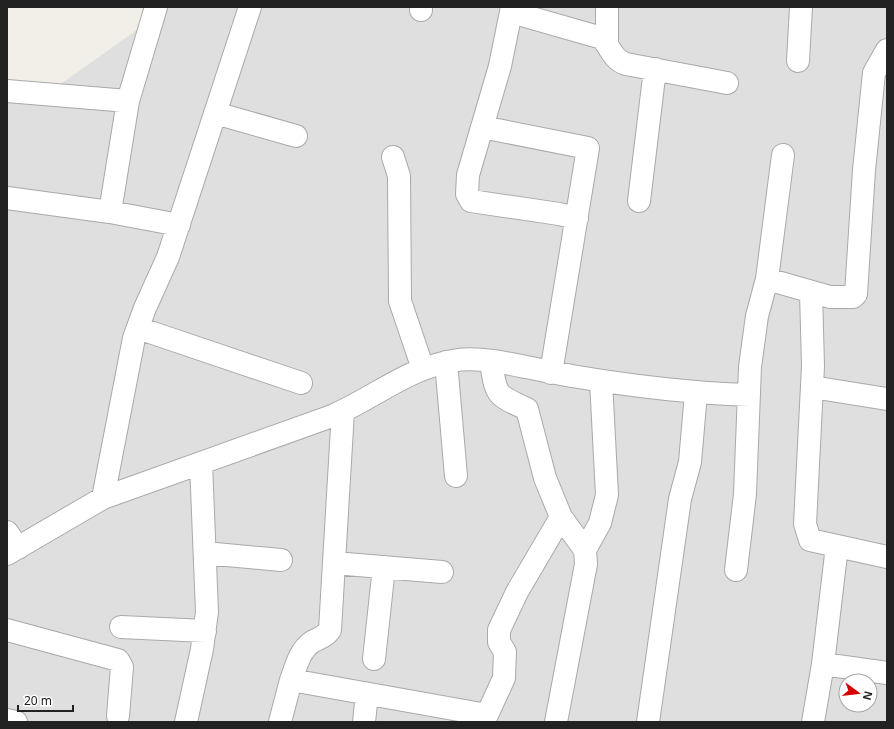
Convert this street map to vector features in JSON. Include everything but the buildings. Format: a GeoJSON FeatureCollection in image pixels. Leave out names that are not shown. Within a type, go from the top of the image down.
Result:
{"type":"FeatureCollection","features":[{"type":"Feature","properties":{"kind":"street"},"geometry":{"type":"LineString","coordinates":[[110,212],[128,101],[156,7]]}},
{"type":"Feature","properties":{"kind":"street"},"geometry":{"type":"LineString","coordinates":[[103,498],[138,328],[168,257],[250,7]]}},
{"type":"Feature","properties":{"kind":"street"},"geometry":{"type":"LineString","coordinates":[[607,7],[607,44]]}},
{"type":"Feature","properties":{"kind":"street"},"geometry":{"type":"LineString","coordinates":[[798,61],[801,7]]}},
{"type":"Feature","properties":{"kind":"street"},"geometry":{"type":"LineString","coordinates":[[577,218],[471,200],[467,194],[466,184],[500,66],[512,9],[602,38],[613,56],[619,61],[727,83]]}},
{"type":"Feature","properties":{"kind":"street"},"geometry":{"type":"LineString","coordinates":[[767,279],[830,297],[853,296],[856,294],[864,170],[874,73],[887,50]]}},
{"type":"Feature","properties":{"kind":"street"},"geometry":{"type":"LineString","coordinates":[[640,201],[654,69]]}},
{"type":"Feature","properties":{"kind":"street"},"geometry":{"type":"LineString","coordinates":[[7,91],[128,101]]}},
{"type":"Feature","properties":{"kind":"street"},"geometry":{"type":"LineString","coordinates":[[216,113],[296,136]]}},
{"type":"Feature","properties":{"kind":"street"},"geometry":{"type":"LineString","coordinates":[[482,127],[588,148],[551,373]]}},
{"type":"Feature","properties":{"kind":"street"},"geometry":{"type":"LineString","coordinates":[[736,570],[745,494],[750,367],[757,316],[767,279],[783,155]]}},
{"type":"Feature","properties":{"kind":"street"},"geometry":{"type":"LineString","coordinates":[[393,157],[399,176],[400,301],[423,369]]}},
{"type":"Feature","properties":{"kind":"street"},"geometry":{"type":"LineString","coordinates":[[7,198],[110,212],[179,225]]}},
{"type":"Feature","properties":{"kind":"street"},"geometry":{"type":"LineString","coordinates":[[811,292],[812,387],[805,524],[810,540],[887,556]]}},
{"type":"Feature","properties":{"kind":"street"},"geometry":{"type":"LineString","coordinates":[[138,328],[301,383]]}},
{"type":"Feature","properties":{"kind":"street"},"geometry":{"type":"LineString","coordinates":[[11,544],[103,498],[343,412],[409,374],[446,362],[470,359],[601,381],[696,393],[749,395]]}},
{"type":"Feature","properties":{"kind":"street"},"geometry":{"type":"LineString","coordinates":[[446,362],[456,476]]}},
{"type":"Feature","properties":{"kind":"street"},"geometry":{"type":"LineString","coordinates":[[491,362],[495,387],[500,397],[527,409],[544,478],[561,518],[585,550],[586,564],[556,722]]}},
{"type":"Feature","properties":{"kind":"street"},"geometry":{"type":"LineString","coordinates":[[585,550],[600,523],[607,495],[601,381]]}},
{"type":"Feature","properties":{"kind":"street"},"geometry":{"type":"LineString","coordinates":[[812,387],[887,399]]}},
{"type":"Feature","properties":{"kind":"street"},"geometry":{"type":"LineString","coordinates":[[648,722],[680,498],[690,462],[696,393]]}},
{"type":"Feature","properties":{"kind":"street"},"geometry":{"type":"LineString","coordinates":[[280,722],[291,680],[300,655],[311,643],[326,635],[330,630],[343,412]]}},
{"type":"Feature","properties":{"kind":"street"},"geometry":{"type":"LineString","coordinates":[[186,722],[202,649],[207,612],[201,463]]}},
{"type":"Feature","properties":{"kind":"street"},"geometry":{"type":"LineString","coordinates":[[291,680],[368,694],[484,719],[504,678],[505,652],[500,642],[499,630],[517,592],[561,518]]}},
{"type":"Feature","properties":{"kind":"street"},"geometry":{"type":"LineString","coordinates":[[813,722],[823,664],[837,546]]}},
{"type":"Feature","properties":{"kind":"street"},"geometry":{"type":"LineString","coordinates":[[204,553],[281,560]]}},
{"type":"Feature","properties":{"kind":"street"},"geometry":{"type":"LineString","coordinates":[[334,563],[442,572]]}},
{"type":"Feature","properties":{"kind":"street"},"geometry":{"type":"LineString","coordinates":[[374,659],[384,567]]}},
{"type":"Feature","properties":{"kind":"street"},"geometry":{"type":"LineString","coordinates":[[121,627],[205,631]]}},
{"type":"Feature","properties":{"kind":"street"},"geometry":{"type":"LineString","coordinates":[[7,630],[118,660],[122,667],[118,716]]}},
{"type":"Feature","properties":{"kind":"street"},"geometry":{"type":"LineString","coordinates":[[823,664],[887,673]]}},
{"type":"Feature","properties":{"kind":"street"},"geometry":{"type":"LineString","coordinates":[[364,722],[368,694]]}},
{"type":"Feature","properties":{"kind":"street"},"geometry":{"type":"LineString","coordinates":[[7,720],[16,722]]}},
{"type":"Feature","properties":{"kind":"shaded area"},"geometry":{"type":"Polygon","coordinates":[[[154,7],[887,7],[887,722],[7,722],[7,99],[31,105],[141,27],[154,7]]]}}]}
